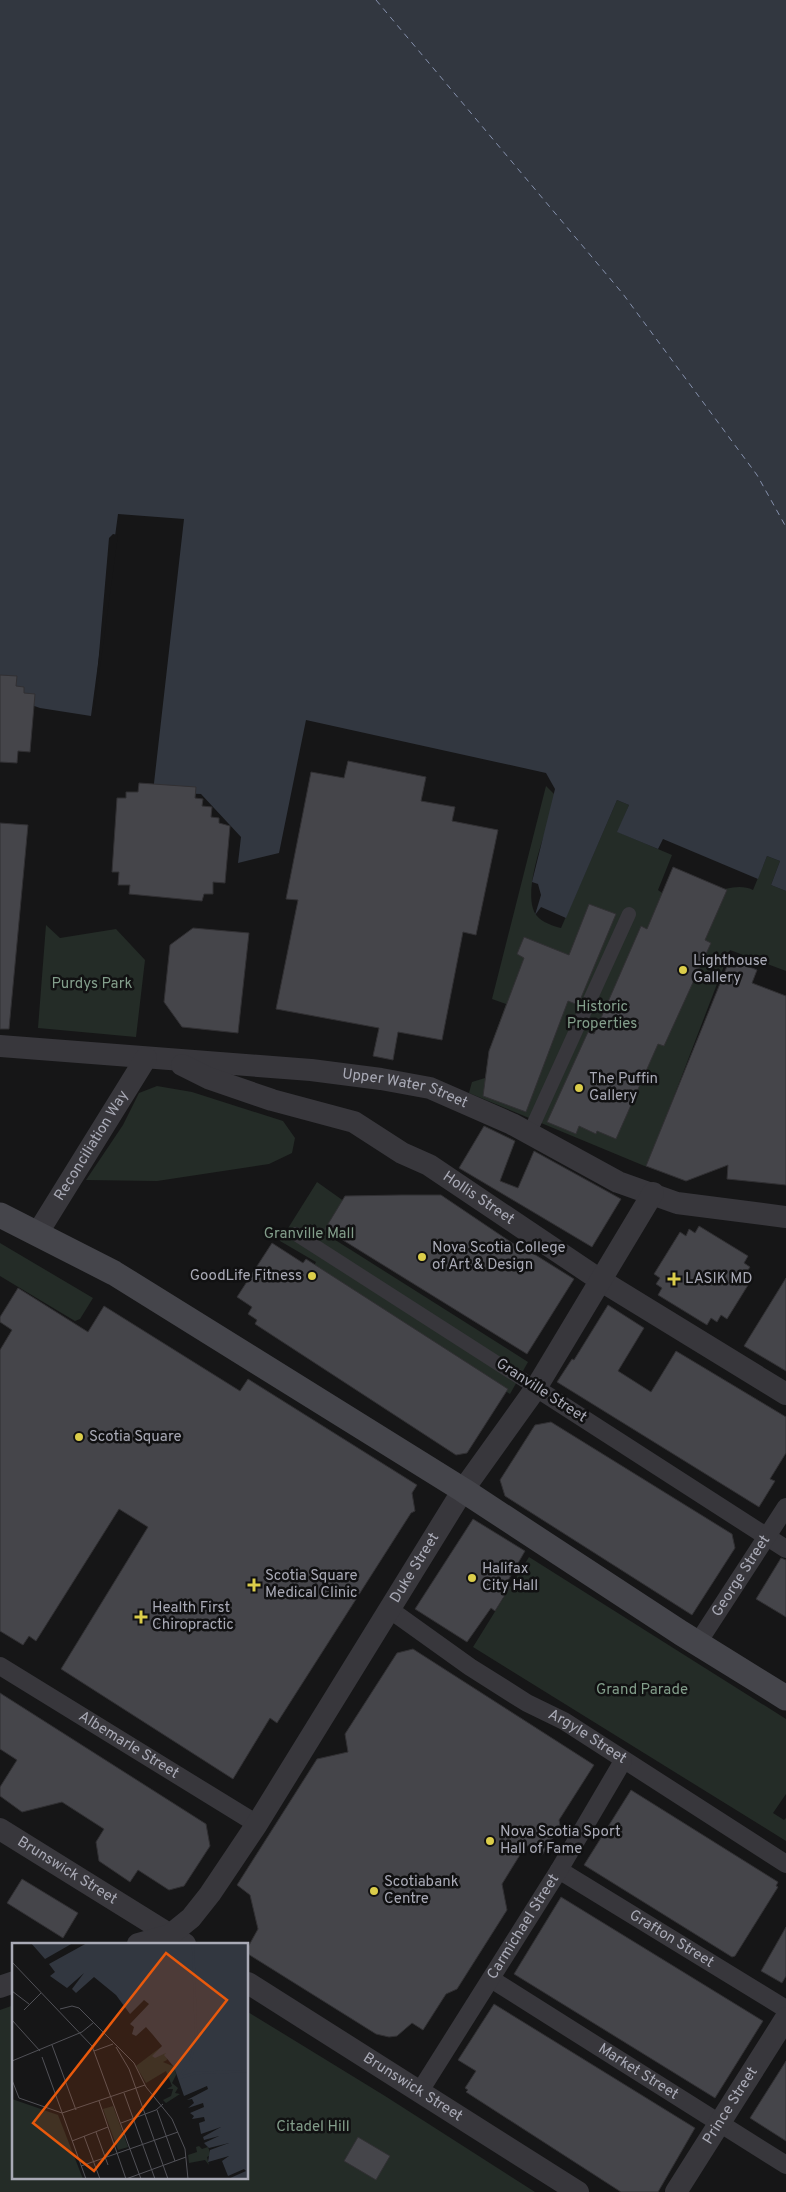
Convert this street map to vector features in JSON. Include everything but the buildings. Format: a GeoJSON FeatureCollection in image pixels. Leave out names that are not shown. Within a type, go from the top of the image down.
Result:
{"type":"FeatureCollection","features":[{"type":"Feature","properties":{"kind":"main road"},"geometry":{"type":"LineString","coordinates":[[0,1216],[114,1272],[463,1490],[698,1644],[786,1698]]}},
{"type":"Feature","properties":{"kind":"street"},"geometry":{"type":"LineString","coordinates":[[529,1134],[629,914]]}},
{"type":"Feature","properties":{"kind":"street","name":"Upper Water Street"},"geometry":{"type":"LineString","coordinates":[[0,1046],[175,1061],[302,1069],[414,1084],[444,1092],[529,1134],[618,1182],[677,1203],[786,1217]]}},
{"type":"Feature","properties":{"kind":"street","name":"Reconciliation Way"},"geometry":{"type":"LineString","coordinates":[[37,1234],[146,1058]]}},
{"type":"Feature","properties":{"kind":"street","name":"Hollis Street"},"geometry":{"type":"LineString","coordinates":[[175,1061],[217,1081],[272,1100],[354,1122],[402,1153],[429,1165],[600,1280],[786,1394]]}},
{"type":"Feature","properties":{"kind":"street","name":"Duke Street"},"geometry":{"type":"LineString","coordinates":[[177,1940],[257,1824],[463,1490],[536,1388],[653,1193]]}},
{"type":"Feature","properties":{"kind":"street","name":"Granville Street"},"geometry":{"type":"LineString","coordinates":[[296,1234],[786,1548]]}},
{"type":"Feature","properties":{"kind":"street","name":"George Street"},"geometry":{"type":"LineString","coordinates":[[698,1644],[786,1507]]}},
{"type":"Feature","properties":{"kind":"street","name":"Argyle Street"},"geometry":{"type":"LineString","coordinates":[[389,1610],[470,1667],[527,1703],[564,1721],[623,1761],[786,1864]]}},
{"type":"Feature","properties":{"kind":"street","name":"Albemarle Street"},"geometry":{"type":"LineString","coordinates":[[0,1666],[257,1824]]}},
{"type":"Feature","properties":{"kind":"street","name":"Carmichael Street"},"geometry":{"type":"LineString","coordinates":[[420,2091],[559,1870],[623,1761]]}},
{"type":"Feature","properties":{"kind":"street","name":"Brunswick Street"},"geometry":{"type":"LineString","coordinates":[[0,1829],[177,1940]]}},
{"type":"Feature","properties":{"kind":"street","name":"Grafton Street"},"geometry":{"type":"LineString","coordinates":[[559,1870],[786,2009]]}},
{"type":"Feature","properties":{"kind":"street"},"geometry":{"type":"LineString","coordinates":[[148,1943],[177,1940]]}},
{"type":"Feature","properties":{"kind":"street","name":"Market Street"},"geometry":{"type":"LineString","coordinates":[[491,1979],[786,2165]]}},
{"type":"Feature","properties":{"kind":"street"},"geometry":{"type":"LineString","coordinates":[[0,1987],[12,1983]]}},
{"type":"Feature","properties":{"kind":"street","name":"Brunswick Street"},"geometry":{"type":"LineString","coordinates":[[249,1984],[578,2192]]}},
{"type":"Feature","properties":{"kind":"street","name":"Prince Street"},"geometry":{"type":"LineString","coordinates":[[676,2192],[786,2018]]}},
{"type":"Feature","properties":{"kind":"green space","name":"Historic Properties"},"geometry":{"type":"Polygon","coordinates":[[[546,786],[554,794],[556,801],[542,842],[533,877],[532,906],[539,918],[561,928],[617,800],[629,805],[618,832],[672,855],[658,890],[669,896],[681,898],[694,897],[743,887],[753,890],[767,856],[780,861],[771,885],[786,891],[786,971],[730,950],[647,1167],[469,1093],[472,1082],[485,1078],[489,1051],[506,1004],[492,999],[546,786]]]}},
{"type":"Feature","properties":{"kind":"green space","name":"Purdys Park"},"geometry":{"type":"Polygon","coordinates":[[[46,925],[60,938],[116,929],[145,960],[136,1037],[38,1028],[46,925]]]}},
{"type":"Feature","properties":{"kind":"green space"},"geometry":{"type":"Polygon","coordinates":[[[157,1086],[192,1092],[283,1121],[295,1138],[292,1153],[269,1164],[157,1181],[86,1180],[123,1125],[139,1093],[157,1086]]]}},
{"type":"Feature","properties":{"kind":"green space","name":"Granville Mall"},"geometry":{"type":"Polygon","coordinates":[[[317,1182],[348,1204],[329,1236],[528,1362],[510,1394],[312,1270],[316,1262],[280,1241],[317,1182]]]}},
{"type":"Feature","properties":{"kind":"green space"},"geometry":{"type":"Polygon","coordinates":[[[0,1243],[93,1298],[80,1319],[75,1321],[0,1276],[0,1243]]]}},
{"type":"Feature","properties":{"kind":"green space","name":"Grand Parade"},"geometry":{"type":"Polygon","coordinates":[[[529,1557],[786,1719],[786,1794],[773,1813],[784,1820],[786,1818],[786,1841],[473,1647],[529,1557]]]}},
{"type":"Feature","properties":{"kind":"green space","name":"Citadel Hill"},"geometry":{"type":"Polygon","coordinates":[[[12,2006],[12,2180],[249,2180],[249,2013],[385,2096],[535,2192],[0,2192],[0,2010],[12,2006]]]}},
{"type":"Feature","properties":{"kind":"shaded area"},"geometry":{"type":"Polygon","coordinates":[[[0,0],[786,0],[786,891],[771,885],[780,861],[767,856],[758,879],[663,839],[658,849],[617,832],[629,805],[617,800],[566,918],[541,907],[535,915],[541,895],[538,884],[532,882],[555,789],[546,773],[306,720],[279,853],[238,863],[241,837],[201,794],[153,792],[184,519],[118,514],[91,716],[40,708],[0,694],[0,0]]]}},
{"type":"Feature","properties":{"kind":"pier"},"geometry":{"type":"Polygon","coordinates":[[[113,534],[118,535],[94,712],[109,538],[113,534]]]}},
{"type":"Feature","properties":{"kind":"ferry route"},"geometry":{"type":"LineString","coordinates":[[376,0],[623,294],[757,475],[786,527]]}},
{"type":"Feature","properties":{"kind":"place","name":"Lighthouse Gallery"},"geometry":{"type":"Point","coordinates":[683,970]}},
{"type":"Feature","properties":{"kind":"place","name":"The Puffin Gallery"},"geometry":{"type":"Point","coordinates":[579,1088]}},
{"type":"Feature","properties":{"kind":"place","name":"Nova Scotia College of Art & Design"},"geometry":{"type":"Point","coordinates":[422,1257]}},
{"type":"Feature","properties":{"kind":"place","name":"GoodLife Fitness"},"geometry":{"type":"Point","coordinates":[312,1276]}},
{"type":"Feature","properties":{"kind":"place","name":"LASIK MD"},"geometry":{"type":"Point","coordinates":[674,1279]}},
{"type":"Feature","properties":{"kind":"place","name":"Scotia Square"},"geometry":{"type":"Point","coordinates":[79,1437]}},
{"type":"Feature","properties":{"kind":"place","name":"Halifax City Hall"},"geometry":{"type":"Point","coordinates":[472,1578]}},
{"type":"Feature","properties":{"kind":"place","name":"Scotia Square Medical Clinic"},"geometry":{"type":"Point","coordinates":[254,1585]}},
{"type":"Feature","properties":{"kind":"place","name":"Health First Chiropractic"},"geometry":{"type":"Point","coordinates":[141,1617]}},
{"type":"Feature","properties":{"kind":"place","name":"Nova Scotia Sport Hall of Fame"},"geometry":{"type":"Point","coordinates":[490,1841]}},
{"type":"Feature","properties":{"kind":"place","name":"Scotiabank Centre"},"geometry":{"type":"Point","coordinates":[374,1891]}}]}
